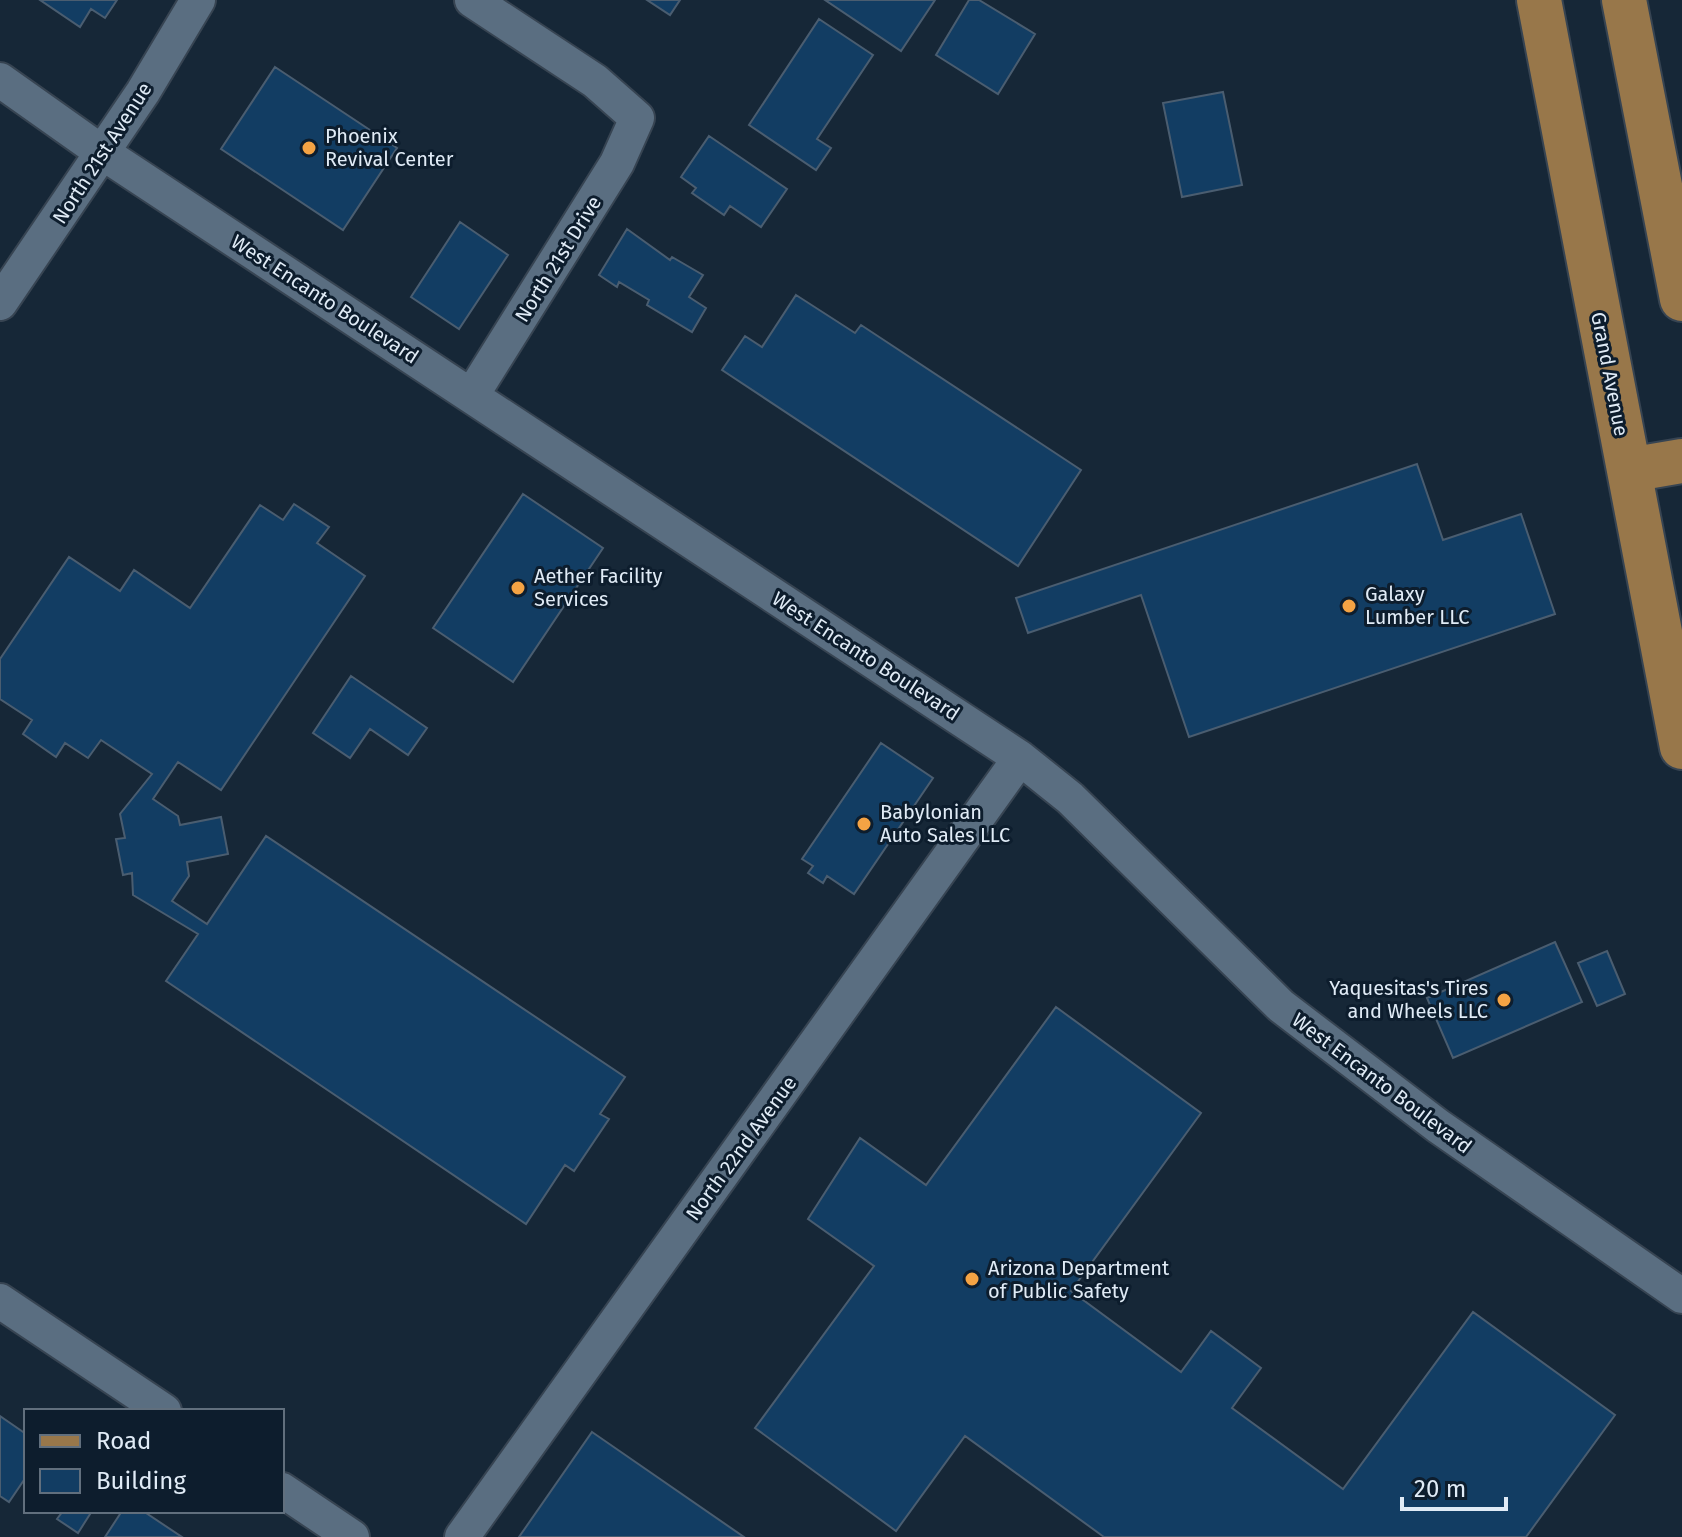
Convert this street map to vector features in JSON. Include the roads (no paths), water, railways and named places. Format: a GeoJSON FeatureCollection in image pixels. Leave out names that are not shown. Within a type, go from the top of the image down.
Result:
{"type":"FeatureCollection","features":[{"type":"Feature","properties":{"kind":"main road","name":"Grand Avenue"},"geometry":{"type":"LineString","coordinates":[[1539,0],[1682,747]]}},
{"type":"Feature","properties":{"kind":"main road"},"geometry":{"type":"LineString","coordinates":[[1624,0],[1682,299]]}},
{"type":"Feature","properties":{"kind":"main road"},"geometry":{"type":"LineString","coordinates":[[1629,470],[1682,461]]}},
{"type":"Feature","properties":{"kind":"street","name":"North 21st Avenue"},"geometry":{"type":"LineString","coordinates":[[0,303],[103,153],[198,0]]}},
{"type":"Feature","properties":{"kind":"street","name":"North 21st Drive"},"geometry":{"type":"LineString","coordinates":[[472,0],[595,81],[637,118],[617,163],[472,395]]}},
{"type":"Feature","properties":{"kind":"street","name":"West Encanto Boulevard"},"geometry":{"type":"LineString","coordinates":[[0,80],[103,153],[1020,758],[1070,798],[1229,957],[1293,1016],[1484,1159],[1682,1296]]}},
{"type":"Feature","properties":{"kind":"street","name":"North 22nd Avenue"},"geometry":{"type":"LineString","coordinates":[[462,1537],[1020,758]]}},
{"type":"Feature","properties":{"kind":"street"},"geometry":{"type":"LineString","coordinates":[[0,1301],[161,1409]]}},
{"type":"Feature","properties":{"kind":"street"},"geometry":{"type":"LineString","coordinates":[[284,1491],[352,1537]]}},
{"type":"Feature","properties":{"kind":"place","name":"Phoenix Revival Center"},"geometry":{"type":"Point","coordinates":[309,148]}},
{"type":"Feature","properties":{"kind":"place","name":"Aether Facility Services"},"geometry":{"type":"Point","coordinates":[518,588]}},
{"type":"Feature","properties":{"kind":"place","name":"Galaxy Lumber LLC"},"geometry":{"type":"Point","coordinates":[1349,606]}},
{"type":"Feature","properties":{"kind":"place","name":"Babylonian Auto Sales LLC"},"geometry":{"type":"Point","coordinates":[864,824]}},
{"type":"Feature","properties":{"kind":"place","name":"Yaquesitas's Tires and Wheels LLC"},"geometry":{"type":"Point","coordinates":[1504,1000]}},
{"type":"Feature","properties":{"kind":"place","name":"Arizona Department of Public Safety"},"geometry":{"type":"Point","coordinates":[972,1279]}}]}
